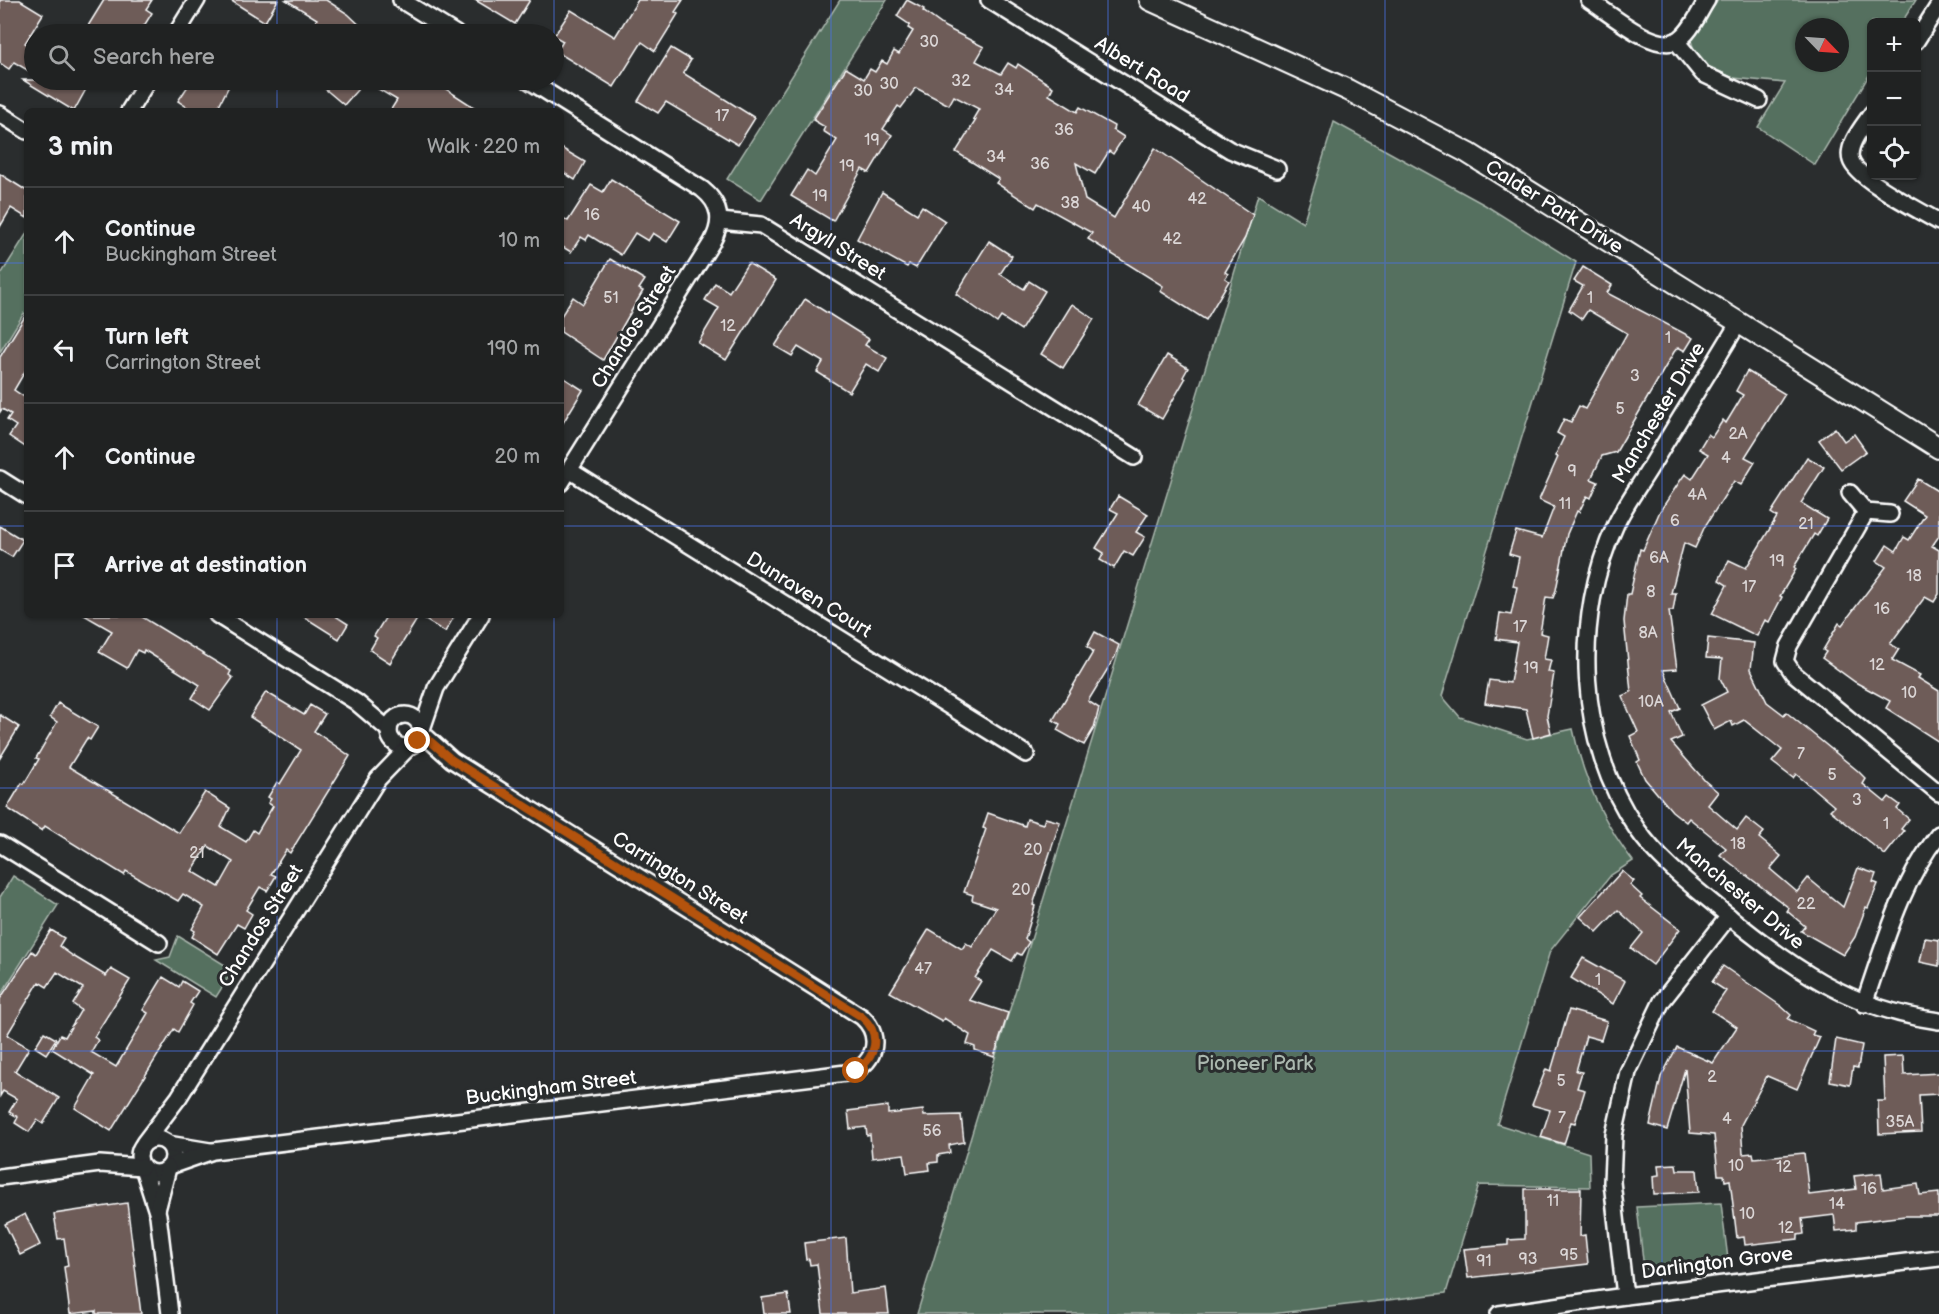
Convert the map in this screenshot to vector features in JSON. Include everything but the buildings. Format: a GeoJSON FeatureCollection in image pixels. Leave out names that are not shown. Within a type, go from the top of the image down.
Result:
{"type":"FeatureCollection","features":[{"type":"Feature","properties":{"kind":"street"},"geometry":{"type":"LineString","coordinates":[[182,24],[197,0]]}},
{"type":"Feature","properties":{"kind":"street"},"geometry":{"type":"LineString","coordinates":[[401,0],[440,24]]}},
{"type":"Feature","properties":{"kind":"street","name":"Albert Road"},"geometry":{"type":"LineString","coordinates":[[989,0],[1230,150],[1277,169]]}},
{"type":"Feature","properties":{"kind":"street","name":"Calder Park Drive"},"geometry":{"type":"LineString","coordinates":[[1150,0],[1410,120],[1468,153],[1939,448]]}},
{"type":"Feature","properties":{"kind":"street"},"geometry":{"type":"LineString","coordinates":[[1589,0],[1649,39],[1666,44],[1684,35],[1707,0]]}},
{"type":"Feature","properties":{"kind":"street"},"geometry":{"type":"LineString","coordinates":[[1921,34],[1939,5]]}},
{"type":"Feature","properties":{"kind":"street"},"geometry":{"type":"LineString","coordinates":[[1676,41],[1703,74],[1759,100]]}},
{"type":"Feature","properties":{"kind":"street"},"geometry":{"type":"LineString","coordinates":[[131,108],[142,90]]}},
{"type":"Feature","properties":{"kind":"street"},"geometry":{"type":"LineString","coordinates":[[544,90],[702,189],[717,205],[720,221]]}},
{"type":"Feature","properties":{"kind":"street"},"geometry":{"type":"LineString","coordinates":[[0,114],[24,129]]}},
{"type":"Feature","properties":{"kind":"street"},"geometry":{"type":"LineString","coordinates":[[1867,121],[1853,145],[1851,160],[1854,166],[1868,178],[1939,222]]}},
{"type":"Feature","properties":{"kind":"street","name":"Argyll Street"},"geometry":{"type":"LineString","coordinates":[[720,221],[761,225],[1134,458]]}},
{"type":"Feature","properties":{"kind":"street","name":"Chandos Street"},"geometry":{"type":"LineString","coordinates":[[564,478],[712,242],[720,221]]}},
{"type":"Feature","properties":{"kind":"street","name":"Manchester Drive"},"geometry":{"type":"LineString","coordinates":[[1739,322],[1616,524],[1598,575],[1590,617],[1587,660],[1589,699],[1599,745],[1612,787],[1637,830],[1666,864],[1729,916],[1804,973],[1864,1004],[1903,1015],[1939,1021]]}},
{"type":"Feature","properties":{"kind":"street","name":"Dunraven Court"},"geometry":{"type":"LineString","coordinates":[[569,470],[1026,754]]}},
{"type":"Feature","properties":{"kind":"street"},"geometry":{"type":"LineString","coordinates":[[0,479],[24,494]]}},
{"type":"Feature","properties":{"kind":"street"},"geometry":{"type":"LineString","coordinates":[[1850,493],[1866,512],[1890,514]]}},
{"type":"Feature","properties":{"kind":"street"},"geometry":{"type":"LineString","coordinates":[[1866,512],[1789,646],[1785,661],[1792,673],[1939,793]]}},
{"type":"Feature","properties":{"kind":"street"},"geometry":{"type":"LineString","coordinates":[[222,618],[394,724],[417,719],[422,731],[452,760]]}},
{"type":"Feature","properties":{"kind":"street"},"geometry":{"type":"LineString","coordinates":[[378,778],[418,741],[436,688],[479,618]]}},
{"type":"Feature","properties":{"kind":"street"},"geometry":{"type":"LineString","coordinates":[[378,778],[394,724],[436,688]]}},
{"type":"Feature","properties":{"kind":"street"},"geometry":{"type":"LineString","coordinates":[[394,724],[398,746],[410,747],[452,760]]}},
{"type":"Feature","properties":{"kind":"street","name":"Carrington Street"},"geometry":{"type":"LineString","coordinates":[[452,760],[862,1017],[872,1028],[875,1041]]}},
{"type":"Feature","properties":{"kind":"street","name":"Chandos Street"},"geometry":{"type":"LineString","coordinates":[[167,1143],[169,1117],[179,1097],[378,778]]}},
{"type":"Feature","properties":{"kind":"street"},"geometry":{"type":"LineString","coordinates":[[1864,1004],[1906,888],[1921,856],[1939,834]]}},
{"type":"Feature","properties":{"kind":"street"},"geometry":{"type":"LineString","coordinates":[[0,844],[159,943]]}},
{"type":"Feature","properties":{"kind":"street","name":"Darlington Grove"},"geometry":{"type":"LineString","coordinates":[[1729,916],[1662,1001],[1628,1072],[1614,1135],[1612,1182],[1625,1296],[1939,1258]]}},
{"type":"Feature","properties":{"kind":"street","name":"Buckingham Street"},"geometry":{"type":"LineString","coordinates":[[169,1167],[213,1151],[846,1073],[864,1066],[871,1058],[875,1041]]}},
{"type":"Feature","properties":{"kind":"street","name":"Chandos Street"},"geometry":{"type":"LineString","coordinates":[[142,1145],[179,1097]]}},
{"type":"Feature","properties":{"kind":"street"},"geometry":{"type":"LineString","coordinates":[[100,1164],[158,1138],[167,1143],[173,1157],[157,1213]]}},
{"type":"Feature","properties":{"kind":"street","name":"Buckingham Street"},"geometry":{"type":"LineString","coordinates":[[167,1143],[213,1151]]}},
{"type":"Feature","properties":{"kind":"street"},"geometry":{"type":"LineString","coordinates":[[142,1145],[138,1158],[157,1213],[170,1314]]}},
{"type":"Feature","properties":{"kind":"street"},"geometry":{"type":"LineString","coordinates":[[0,1177],[100,1164],[143,1167],[156,1173],[169,1167]]}},
{"type":"Feature","properties":{"kind":"street"},"geometry":{"type":"LineString","coordinates":[[1499,1314],[1625,1296]]}},
{"type":"Feature","properties":{"kind":"green space"},"geometry":{"type":"Polygon","coordinates":[[[840,0],[887,0],[761,200],[727,179],[840,0]]]}},
{"type":"Feature","properties":{"kind":"green space"},"geometry":{"type":"Polygon","coordinates":[[[1718,0],[1916,0],[1905,18],[1867,18],[1867,79],[1815,165],[1758,127],[1785,83],[1733,78],[1697,61],[1691,40],[1718,0]]]}},
{"type":"Feature","properties":{"kind":"green space","name":"Pioneer Park"},"geometry":{"type":"Polygon","coordinates":[[[1334,122],[1485,205],[1576,262],[1442,696],[1460,717],[1527,739],[1573,729],[1582,765],[1595,798],[1612,830],[1633,861],[1611,875],[1550,951],[1497,1124],[1589,1153],[1590,1187],[1479,1185],[1446,1293],[1271,1314],[917,1314],[1258,195],[1303,223],[1334,122]]]}},
{"type":"Feature","properties":{"kind":"green space"},"geometry":{"type":"Polygon","coordinates":[[[24,238],[24,313],[0,352],[0,276],[24,238]]]}},
{"type":"Feature","properties":{"kind":"green space"},"geometry":{"type":"Polygon","coordinates":[[[13,876],[58,905],[0,996],[0,897],[13,876]]]}},
{"type":"Feature","properties":{"kind":"green space"},"geometry":{"type":"Polygon","coordinates":[[[178,936],[233,970],[216,997],[156,960],[170,957],[178,936]]]}},
{"type":"Feature","properties":{"kind":"green space"},"geometry":{"type":"Polygon","coordinates":[[[1721,1203],[1728,1259],[1644,1269],[1637,1207],[1721,1203]]]}},
{"type":"Feature","properties":{"kind":"route"},"geometry":{"type":"LineString","coordinates":[[418,741],[422,734],[452,760],[862,1017],[872,1028],[875,1041],[874,1050],[871,1058],[856,1071]]}}]}
